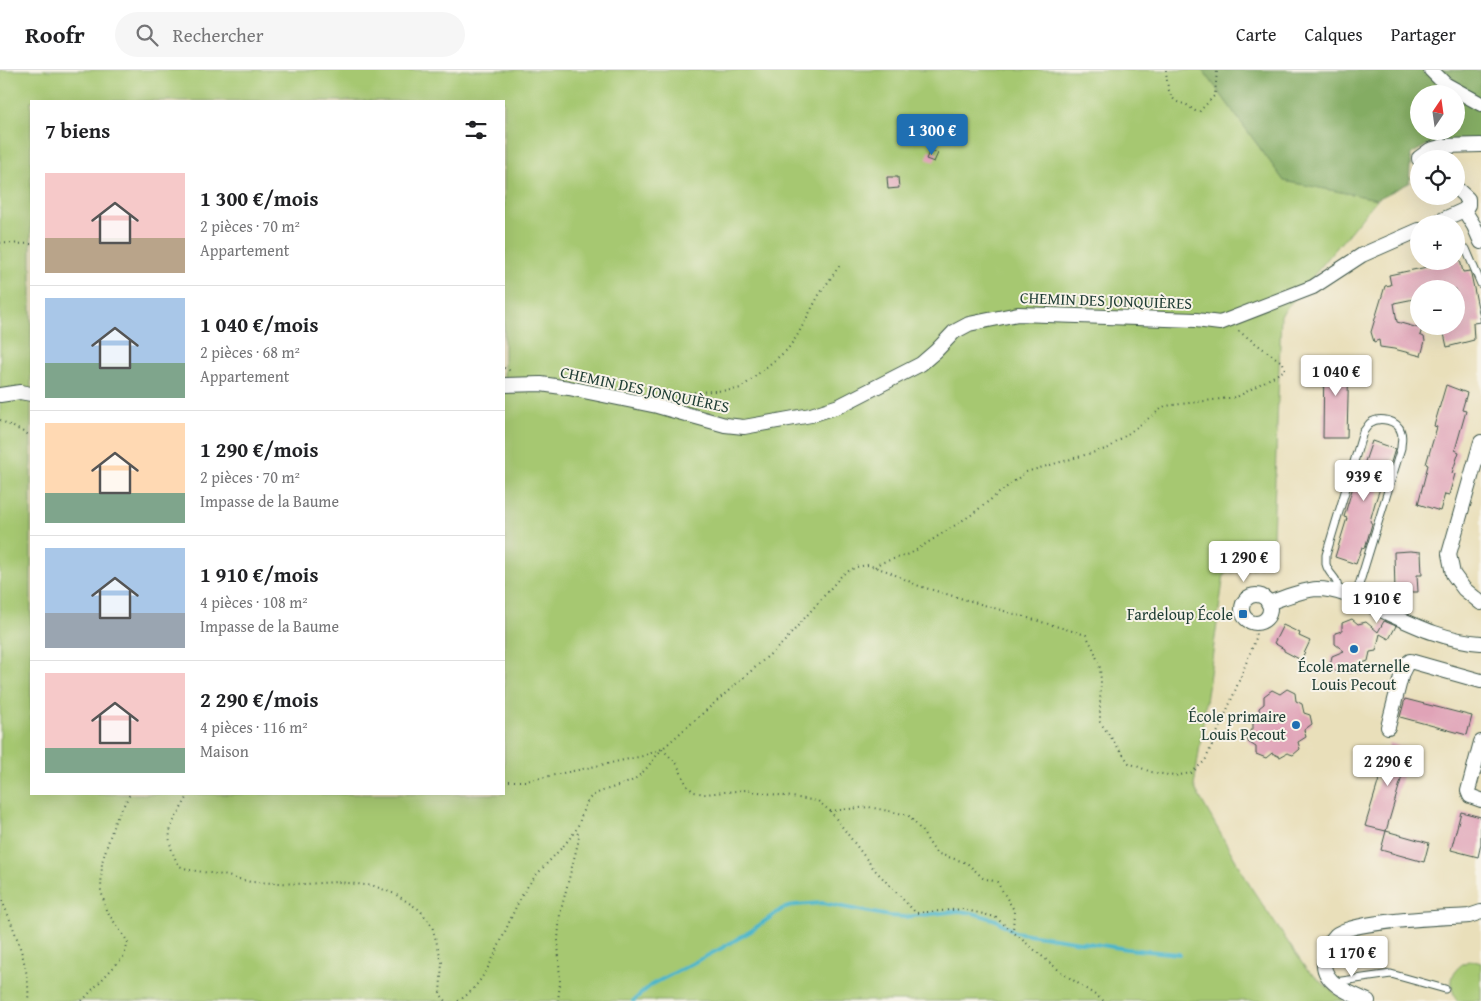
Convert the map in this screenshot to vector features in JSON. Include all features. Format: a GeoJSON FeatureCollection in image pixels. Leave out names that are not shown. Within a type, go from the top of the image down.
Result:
{"type":"FeatureCollection","features":[{"type":"Feature","properties":{"kind":"street"},"geometry":{"type":"LineString","coordinates":[[1431,70],[1445,84],[1481,104]]}},
{"type":"Feature","properties":{"kind":"street"},"geometry":{"type":"LineString","coordinates":[[1430,150],[1444,146],[1481,145]]}},
{"type":"Feature","properties":{"kind":"street"},"geometry":{"type":"LineString","coordinates":[[1453,215],[1464,210],[1468,205],[1468,199],[1465,196]]}},
{"type":"Feature","properties":{"kind":"street"},"geometry":{"type":"LineString","coordinates":[[1464,210],[1481,242]]}},
{"type":"Feature","properties":{"kind":"street","name":"CHEMIN DES JONQUIÈRES"},"geometry":{"type":"LineString","coordinates":[[505,385],[541,384],[569,388],[657,406],[725,425],[744,427],[811,415],[839,406],[921,364],[954,332],[968,324],[1018,314],[1225,322],[1313,287],[1362,256],[1410,234]]}},
{"type":"Feature","properties":{"kind":"street"},"geometry":{"type":"LineString","coordinates":[[0,394],[20,392],[30,394]]}},
{"type":"Feature","properties":{"kind":"street"},"geometry":{"type":"LineString","coordinates":[[1481,442],[1449,554],[1453,574],[1464,589],[1481,603]]}},
{"type":"Feature","properties":{"kind":"street"},"geometry":{"type":"LineString","coordinates":[[1268,603],[1309,590],[1319,589],[1337,592],[1355,598],[1440,636],[1466,642],[1481,643]]}},
{"type":"Feature","properties":{"kind":"street"},"geometry":{"type":"LineString","coordinates":[[1255,595],[1261,596],[1268,603],[1269,614],[1261,622],[1256,623],[1250,622],[1246,618],[1242,609],[1246,599],[1255,595]]}},
{"type":"Feature","properties":{"kind":"street"},"geometry":{"type":"LineString","coordinates":[[1388,727],[1402,672],[1410,661],[1481,682]]}},
{"type":"Feature","properties":{"kind":"street"},"geometry":{"type":"LineString","coordinates":[[1481,742],[1468,791],[1470,796],[1481,800]]}},
{"type":"Feature","properties":{"kind":"street"},"geometry":{"type":"LineString","coordinates":[[1368,1001],[1340,988],[1329,978],[1324,968],[1324,960],[1330,943],[1335,936],[1342,931],[1365,924],[1469,916],[1481,912]]}},
{"type":"Feature","properties":{"kind":"lane"},"geometry":{"type":"LineString","coordinates":[[1466,249],[1481,284]]}},
{"type":"Feature","properties":{"kind":"lane"},"geometry":{"type":"LineString","coordinates":[[1337,592],[1337,581],[1328,569],[1326,555],[1363,432],[1370,423],[1379,419],[1390,420],[1398,425],[1401,432],[1401,448],[1355,598]]}},
{"type":"Feature","properties":{"kind":"lane"},"geometry":{"type":"LineString","coordinates":[[1334,982],[1391,974],[1445,989]]}},
{"type":"Feature","properties":{"kind":"path"},"geometry":{"type":"LineString","coordinates":[[1166,70],[1167,85],[1171,95],[1176,101],[1187,105],[1193,111],[1199,112],[1215,95],[1217,70]]}},
{"type":"Feature","properties":{"kind":"path"},"geometry":{"type":"LineString","coordinates":[[0,243],[30,244]]}},
{"type":"Feature","properties":{"kind":"path"},"geometry":{"type":"LineString","coordinates":[[657,406],[662,395],[669,393],[741,388],[787,350],[840,265]]}},
{"type":"Feature","properties":{"kind":"path"},"geometry":{"type":"LineString","coordinates":[[874,567],[910,554],[971,515],[1026,472],[1109,448],[1165,406],[1237,397],[1285,370],[1283,363],[1225,322]]}},
{"type":"Feature","properties":{"kind":"path"},"geometry":{"type":"LineString","coordinates":[[0,420],[30,435]]}},
{"type":"Feature","properties":{"kind":"path"},"geometry":{"type":"LineString","coordinates":[[458,1001],[464,998],[476,985],[492,961],[524,890],[576,830],[582,811],[592,796],[636,778],[662,750],[783,643],[843,574],[856,567],[868,565],[919,586],[1086,635],[1094,650],[1100,668],[1100,722],[1129,763],[1151,772],[1174,776],[1191,773],[1205,761],[1256,638],[1256,623]]}},
{"type":"Feature","properties":{"kind":"path"},"geometry":{"type":"LineString","coordinates":[[505,781],[526,781],[643,756],[662,750]]}},
{"type":"Feature","properties":{"kind":"path"},"geometry":{"type":"LineString","coordinates":[[662,750],[677,764],[687,786],[694,792],[705,794],[746,790],[818,801],[830,811],[874,869],[916,913],[963,909],[995,917],[1061,972],[1104,1001]]}},
{"type":"Feature","properties":{"kind":"path"},"geometry":{"type":"LineString","coordinates":[[82,1001],[124,956],[128,942],[106,910],[101,890],[102,862],[115,821],[129,795]]}},
{"type":"Feature","properties":{"kind":"path"},"geometry":{"type":"LineString","coordinates":[[188,795],[170,828],[170,844],[179,866],[190,870],[251,882],[303,884],[339,882],[374,886],[395,894],[420,910],[432,926],[442,962],[440,994],[446,1001]]}},
{"type":"Feature","properties":{"kind":"path"},"geometry":{"type":"LineString","coordinates":[[830,811],[869,807],[908,816],[921,830],[936,853],[967,863],[984,878],[997,882],[1014,910],[1013,932]]}},
{"type":"Feature","properties":{"kind":"path"},"geometry":{"type":"LineString","coordinates":[[558,1001],[560,983],[558,940],[560,914],[579,839],[576,830]]}},
{"type":"Feature","properties":{"kind":"path"},"geometry":{"type":"LineString","coordinates":[[0,896],[23,960],[29,989],[28,1001]]}},
{"type":"Feature","properties":{"kind":"green space"},"geometry":{"type":"Polygon","coordinates":[[[0,70],[1203,70],[1284,181],[1377,199],[1281,315],[1272,564],[1224,574],[1194,787],[1252,889],[1306,969],[1344,1001],[0,1001],[0,70]]]}},
{"type":"Feature","properties":{"kind":"green space"},"geometry":{"type":"Polygon","coordinates":[[[1203,70],[1481,70],[1481,144],[1429,144],[1418,150],[1410,150],[1409,183],[1377,199],[1284,181],[1203,70]]]}},
{"type":"Feature","properties":{"kind":"green space"},"geometry":{"type":"Polygon","coordinates":[[[1471,960],[1481,963],[1481,1001],[1457,1001],[1452,988],[1453,976],[1459,967],[1471,960]]]}},
{"type":"Feature","properties":{"kind":"building"},"geometry":{"type":"Polygon","coordinates":[[[930,150],[938,153],[934,162],[926,159],[930,150]]]}},
{"type":"Feature","properties":{"kind":"building"},"geometry":{"type":"Polygon","coordinates":[[[887,177],[898,177],[899,188],[888,189],[887,177]]]}},
{"type":"Feature","properties":{"kind":"building"},"geometry":{"type":"Polygon","coordinates":[[[1413,270],[1470,271],[1481,322],[1473,323],[1474,340],[1447,347],[1444,335],[1465,335],[1465,280],[1410,280],[1410,300],[1394,303],[1397,322],[1410,326],[1410,335],[1424,337],[1425,341],[1421,356],[1380,347],[1379,340],[1374,342],[1371,332],[1385,286],[1391,285],[1389,275],[1413,270]]]}},
{"type":"Feature","properties":{"kind":"building"},"geometry":{"type":"Polygon","coordinates":[[[1324,357],[1349,357],[1347,438],[1323,438],[1324,357]]]}},
{"type":"Feature","properties":{"kind":"building"},"geometry":{"type":"Polygon","coordinates":[[[1446,385],[1467,393],[1462,410],[1466,411],[1455,450],[1459,452],[1452,473],[1455,474],[1449,495],[1445,494],[1440,511],[1418,504],[1428,465],[1426,464],[1437,427],[1434,426],[1446,385]]]}},
{"type":"Feature","properties":{"kind":"building"},"geometry":{"type":"Polygon","coordinates":[[[1372,441],[1395,449],[1375,503],[1370,521],[1372,524],[1365,548],[1362,547],[1356,564],[1335,557],[1347,518],[1344,517],[1352,490],[1356,478],[1359,479],[1372,441]]]}},
{"type":"Feature","properties":{"kind":"building"},"geometry":{"type":"Polygon","coordinates":[[[1394,552],[1421,552],[1422,575],[1417,575],[1418,592],[1395,592],[1394,552]]]}},
{"type":"Feature","properties":{"kind":"building"},"geometry":{"type":"Polygon","coordinates":[[[1352,619],[1358,624],[1366,622],[1378,632],[1384,621],[1396,626],[1389,639],[1380,634],[1376,651],[1370,652],[1368,661],[1360,664],[1358,672],[1349,673],[1344,668],[1336,672],[1330,667],[1332,656],[1344,651],[1335,644],[1335,633],[1342,631],[1342,623],[1352,619]]]}},
{"type":"Feature","properties":{"kind":"building"},"geometry":{"type":"Polygon","coordinates":[[[1283,625],[1300,633],[1299,636],[1310,641],[1301,660],[1274,643],[1283,625]]]}},
{"type":"Feature","properties":{"kind":"building"},"geometry":{"type":"Polygon","coordinates":[[[1287,689],[1295,693],[1296,701],[1302,704],[1304,713],[1310,715],[1312,724],[1304,730],[1306,737],[1298,742],[1300,749],[1293,755],[1287,753],[1280,757],[1272,753],[1266,758],[1256,754],[1256,747],[1248,742],[1247,733],[1253,729],[1253,721],[1260,717],[1259,708],[1264,704],[1264,696],[1272,690],[1280,694],[1287,689]]]}},
{"type":"Feature","properties":{"kind":"building"},"geometry":{"type":"Polygon","coordinates":[[[1405,699],[1472,716],[1467,735],[1400,717],[1405,699]]]}},
{"type":"Feature","properties":{"kind":"building"},"geometry":{"type":"Polygon","coordinates":[[[1390,743],[1410,749],[1386,831],[1365,826],[1390,743]]]}},
{"type":"Feature","properties":{"kind":"building"},"geometry":{"type":"Polygon","coordinates":[[[1461,812],[1481,817],[1481,844],[1478,857],[1451,850],[1461,812]]]}},
{"type":"Feature","properties":{"kind":"building"},"geometry":{"type":"Polygon","coordinates":[[[1386,831],[1429,843],[1424,862],[1381,850],[1386,831]]]}},
{"type":"Feature","properties":{"kind":"waterway"},"geometry":{"type":"LineString","coordinates":[[633,1001],[651,985],[720,949],[751,931],[782,909],[795,905],[823,903],[889,916],[905,917],[959,911],[996,920],[1015,932],[1127,949],[1179,954]]}},
{"type":"Feature","properties":{"kind":"place","name":"Fardeloup École"},"geometry":{"type":"Point","coordinates":[1243,614]}},
{"type":"Feature","properties":{"kind":"place","name":"École maternelle Louis Pecout"},"geometry":{"type":"Point","coordinates":[1354,649]}},
{"type":"Feature","properties":{"kind":"place","name":"École primaire Louis Pecout"},"geometry":{"type":"Point","coordinates":[1296,725]}}]}
